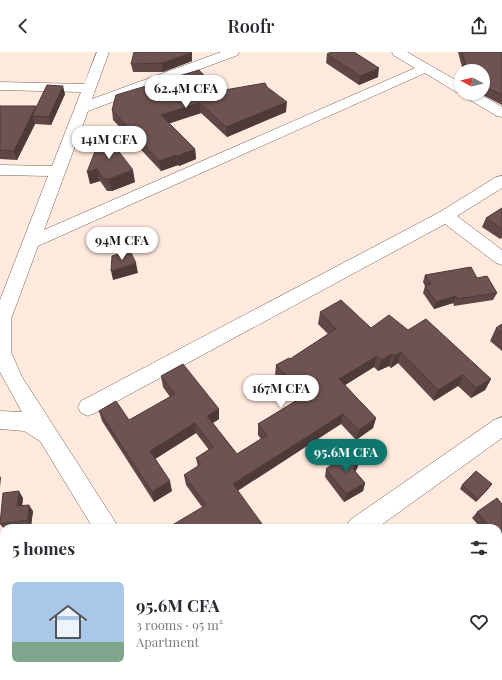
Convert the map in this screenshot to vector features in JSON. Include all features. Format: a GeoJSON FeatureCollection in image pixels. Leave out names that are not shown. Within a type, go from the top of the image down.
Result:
{"type":"FeatureCollection","features":[{"type":"Feature","properties":{"kind":"street"},"geometry":{"type":"LineString","coordinates":[[103,52],[32,242],[9,279],[1,322],[1,352],[14,381],[103,524]]}},
{"type":"Feature","properties":{"kind":"street"},"geometry":{"type":"LineString","coordinates":[[82,108],[233,52]]}},
{"type":"Feature","properties":{"kind":"street"},"geometry":{"type":"LineString","coordinates":[[398,52],[454,85]]}},
{"type":"Feature","properties":{"kind":"street"},"geometry":{"type":"LineString","coordinates":[[32,242],[426,68]]}},
{"type":"Feature","properties":{"kind":"street"},"geometry":{"type":"LineString","coordinates":[[0,86],[90,88]]}},
{"type":"Feature","properties":{"kind":"street"},"geometry":{"type":"LineString","coordinates":[[480,100],[502,113]]}},
{"type":"Feature","properties":{"kind":"street"},"geometry":{"type":"LineString","coordinates":[[0,170],[58,171]]}},
{"type":"Feature","properties":{"kind":"street"},"geometry":{"type":"LineString","coordinates":[[88,407],[446,216],[502,181]]}},
{"type":"Feature","properties":{"kind":"street"},"geometry":{"type":"LineString","coordinates":[[446,216],[502,259]]}},
{"type":"Feature","properties":{"kind":"street"},"geometry":{"type":"LineString","coordinates":[[0,420],[14,419],[30,423],[44,432],[52,442]]}},
{"type":"Feature","properties":{"kind":"street"},"geometry":{"type":"LineString","coordinates":[[364,524],[502,426]]}},
{"type":"Feature","properties":{"kind":"building"},"geometry":{"type":"Polygon","coordinates":[[[134,52],[191,53],[162,63],[131,64],[134,52]]]}},
{"type":"Feature","properties":{"kind":"building"},"geometry":{"type":"Polygon","coordinates":[[[331,52],[354,52],[379,68],[360,76],[327,54],[331,52]]]}},
{"type":"Feature","properties":{"kind":"building"},"geometry":{"type":"Polygon","coordinates":[[[462,52],[502,52],[502,95],[490,89],[490,64],[465,64],[462,52]]]}},
{"type":"Feature","properties":{"kind":"building"},"geometry":{"type":"Polygon","coordinates":[[[199,70],[219,91],[265,83],[267,87],[287,102],[226,127],[200,103],[161,115],[195,149],[178,156],[177,155],[159,161],[112,110],[116,95],[199,70]]]}},
{"type":"Feature","properties":{"kind":"building"},"geometry":{"type":"Polygon","coordinates":[[[47,85],[63,86],[49,117],[32,116],[47,85]]]}},
{"type":"Feature","properties":{"kind":"building"},"geometry":{"type":"Polygon","coordinates":[[[0,106],[36,106],[14,151],[0,150],[0,106]]]}},
{"type":"Feature","properties":{"kind":"building"},"geometry":{"type":"Polygon","coordinates":[[[103,131],[133,170],[109,179],[104,179],[97,169],[87,172],[103,131]]]}},
{"type":"Feature","properties":{"kind":"building"},"geometry":{"type":"Polygon","coordinates":[[[502,208],[502,229],[486,218],[502,208]]]}},
{"type":"Feature","properties":{"kind":"building"},"geometry":{"type":"Polygon","coordinates":[[[130,251],[136,263],[111,271],[112,256],[130,251]]]}},
{"type":"Feature","properties":{"kind":"building"},"geometry":{"type":"Polygon","coordinates":[[[471,267],[477,278],[487,276],[497,293],[457,299],[456,296],[436,302],[425,286],[431,284],[425,275],[471,267]]]}},
{"type":"Feature","properties":{"kind":"building"},"geometry":{"type":"Polygon","coordinates":[[[341,300],[371,328],[389,315],[408,330],[426,319],[491,379],[476,388],[463,375],[438,390],[401,352],[394,356],[392,354],[381,360],[377,356],[339,379],[376,418],[359,430],[343,414],[233,484],[262,524],[174,524],[206,505],[184,475],[201,464],[196,458],[213,447],[195,423],[150,451],[170,481],[152,492],[99,411],[116,401],[129,420],[175,394],[161,376],[183,364],[219,409],[207,416],[237,454],[267,435],[258,424],[304,396],[276,365],[289,358],[290,359],[336,329],[320,312],[341,300]]]}},
{"type":"Feature","properties":{"kind":"building"},"geometry":{"type":"Polygon","coordinates":[[[502,324],[502,333],[496,328],[502,324]]]}},
{"type":"Feature","properties":{"kind":"building"},"geometry":{"type":"Polygon","coordinates":[[[349,451],[359,461],[353,469],[365,483],[346,494],[326,469],[349,451]]]}},
{"type":"Feature","properties":{"kind":"building"},"geometry":{"type":"Polygon","coordinates":[[[476,471],[492,484],[478,499],[462,485],[476,471]]]}},
{"type":"Feature","properties":{"kind":"building"},"geometry":{"type":"Polygon","coordinates":[[[19,491],[17,506],[29,505],[28,520],[0,524],[3,493],[19,491]]]}},
{"type":"Feature","properties":{"kind":"building"},"geometry":{"type":"Polygon","coordinates":[[[497,498],[502,504],[502,524],[488,524],[477,512],[497,498]]]}}]}
